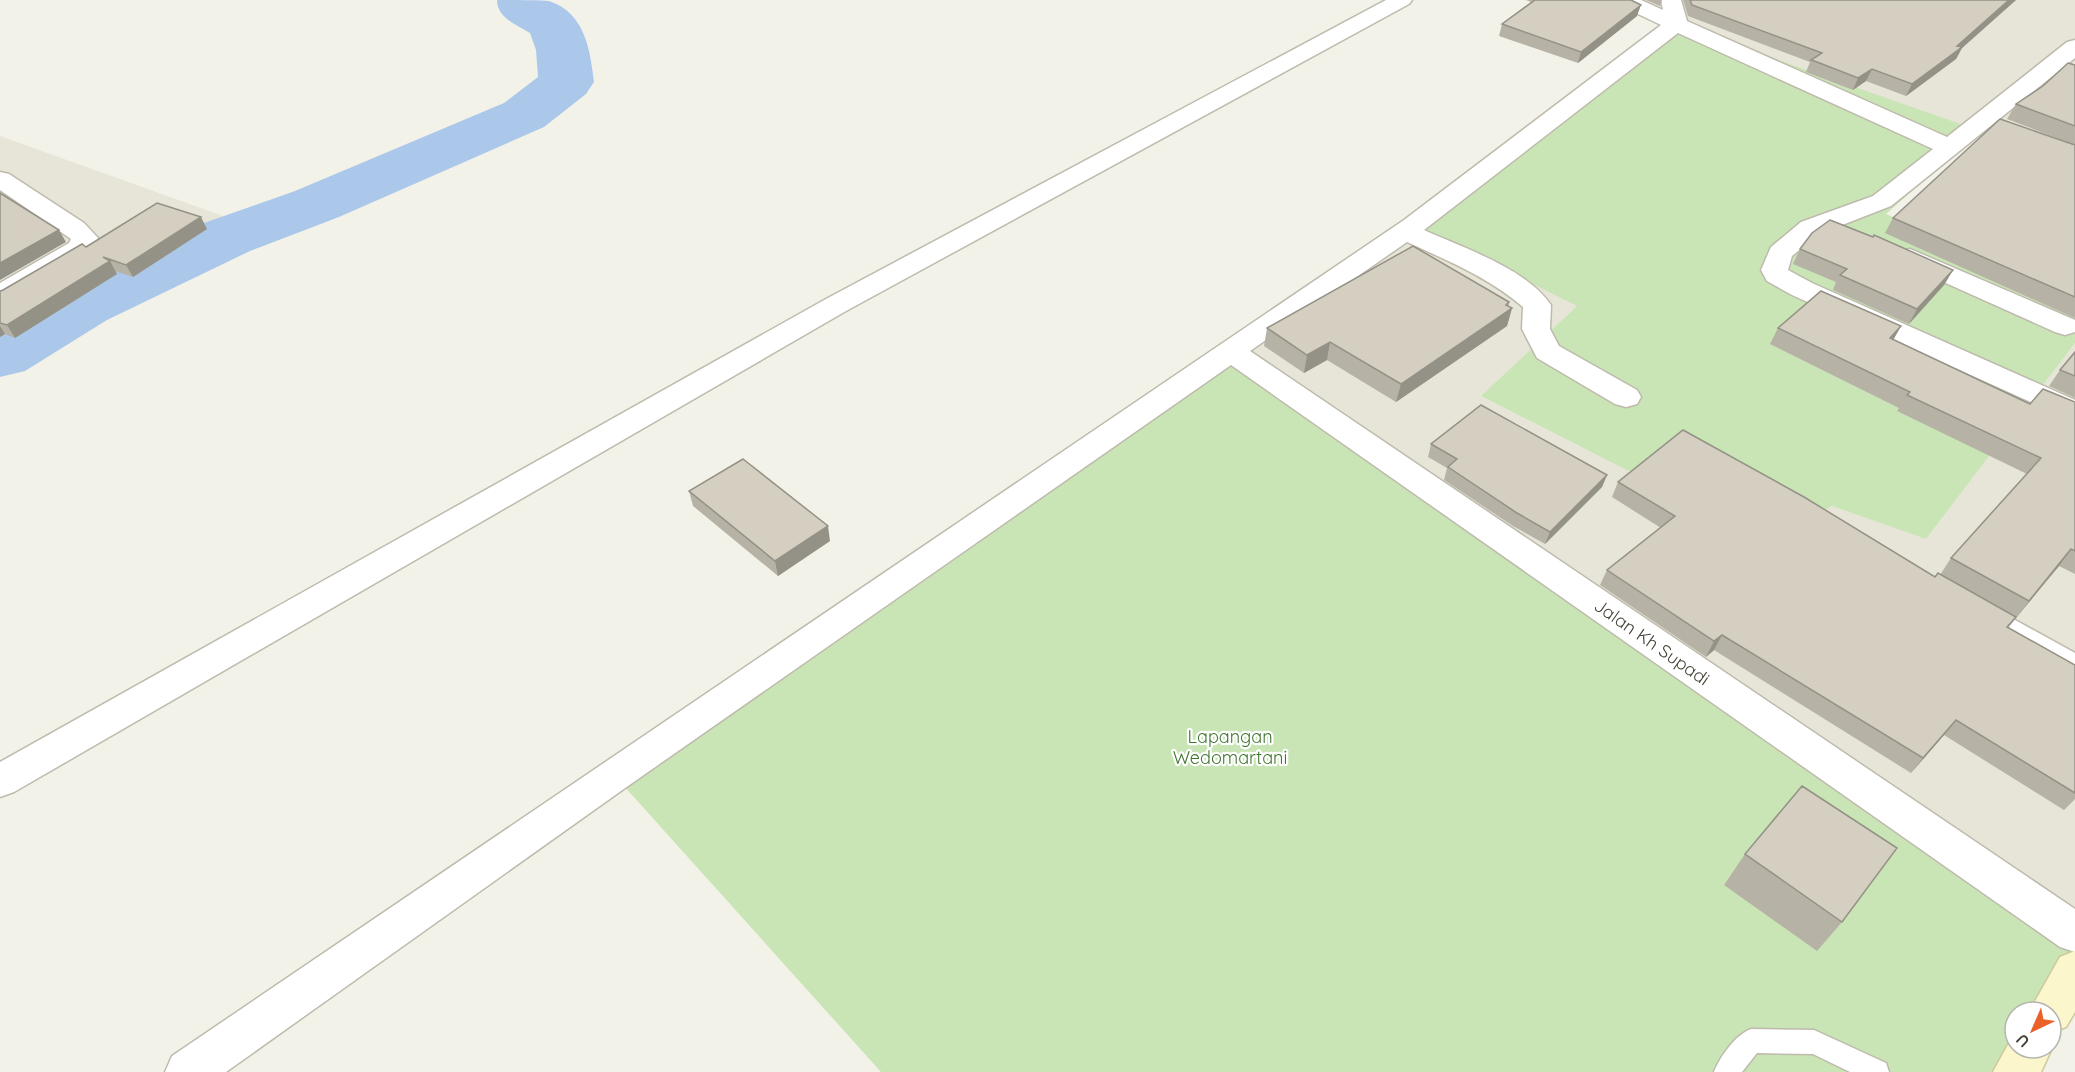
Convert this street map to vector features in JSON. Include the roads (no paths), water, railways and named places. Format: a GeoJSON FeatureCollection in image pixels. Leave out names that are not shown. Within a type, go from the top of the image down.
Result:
{"type":"FeatureCollection","features":[{"type":"Feature","properties":{"kind":"main road"},"geometry":{"type":"LineString","coordinates":[[2058,1000],[2075,971]]}},
{"type":"Feature","properties":{"kind":"street"},"geometry":{"type":"LineString","coordinates":[[0,781],[836,305],[1402,0]]}},
{"type":"Feature","properties":{"kind":"street"},"geometry":{"type":"LineString","coordinates":[[1624,0],[1674,11],[1949,147]]}},
{"type":"Feature","properties":{"kind":"street"},"geometry":{"type":"LineString","coordinates":[[188,1072],[604,781],[1470,184],[1674,11]]}},
{"type":"Feature","properties":{"kind":"street"},"geometry":{"type":"LineString","coordinates":[[2075,47],[1995,125],[1949,147],[1882,201],[1810,228],[1789,244],[1776,261],[1774,270],[1777,275],[1803,289],[2075,412]]}},
{"type":"Feature","properties":{"kind":"street"},"geometry":{"type":"LineString","coordinates":[[0,179],[85,238],[80,248],[0,295]]}},
{"type":"Feature","properties":{"kind":"street"},"geometry":{"type":"LineString","coordinates":[[1829,221],[2065,326]]}},
{"type":"Feature","properties":{"kind":"street"},"geometry":{"type":"LineString","coordinates":[[1403,231],[1473,262],[1510,282],[1537,305],[1536,329],[1546,352],[1626,397]]}},
{"type":"Feature","properties":{"kind":"street","name":"Jalan Kh Supadi"},"geometry":{"type":"LineString","coordinates":[[1230,351],[2075,933]]}},
{"type":"Feature","properties":{"kind":"lane"},"geometry":{"type":"LineString","coordinates":[[1973,603],[2075,662]]}},
{"type":"Feature","properties":{"kind":"lane"},"geometry":{"type":"LineString","coordinates":[[1726,1072],[1751,1041],[1814,1042],[1877,1072]]}},
{"type":"Feature","properties":{"kind":"waterway"},"geometry":{"type":"LineString","coordinates":[[0,355],[83,305],[227,237],[317,204],[524,115],[566,82],[563,50],[554,25],[523,7],[523,0]]}},
{"type":"Feature","properties":{"kind":"park label","name":"Lapangan Wedomartani"},"geometry":{"type":"Point","coordinates":[1230,746]}}]}
